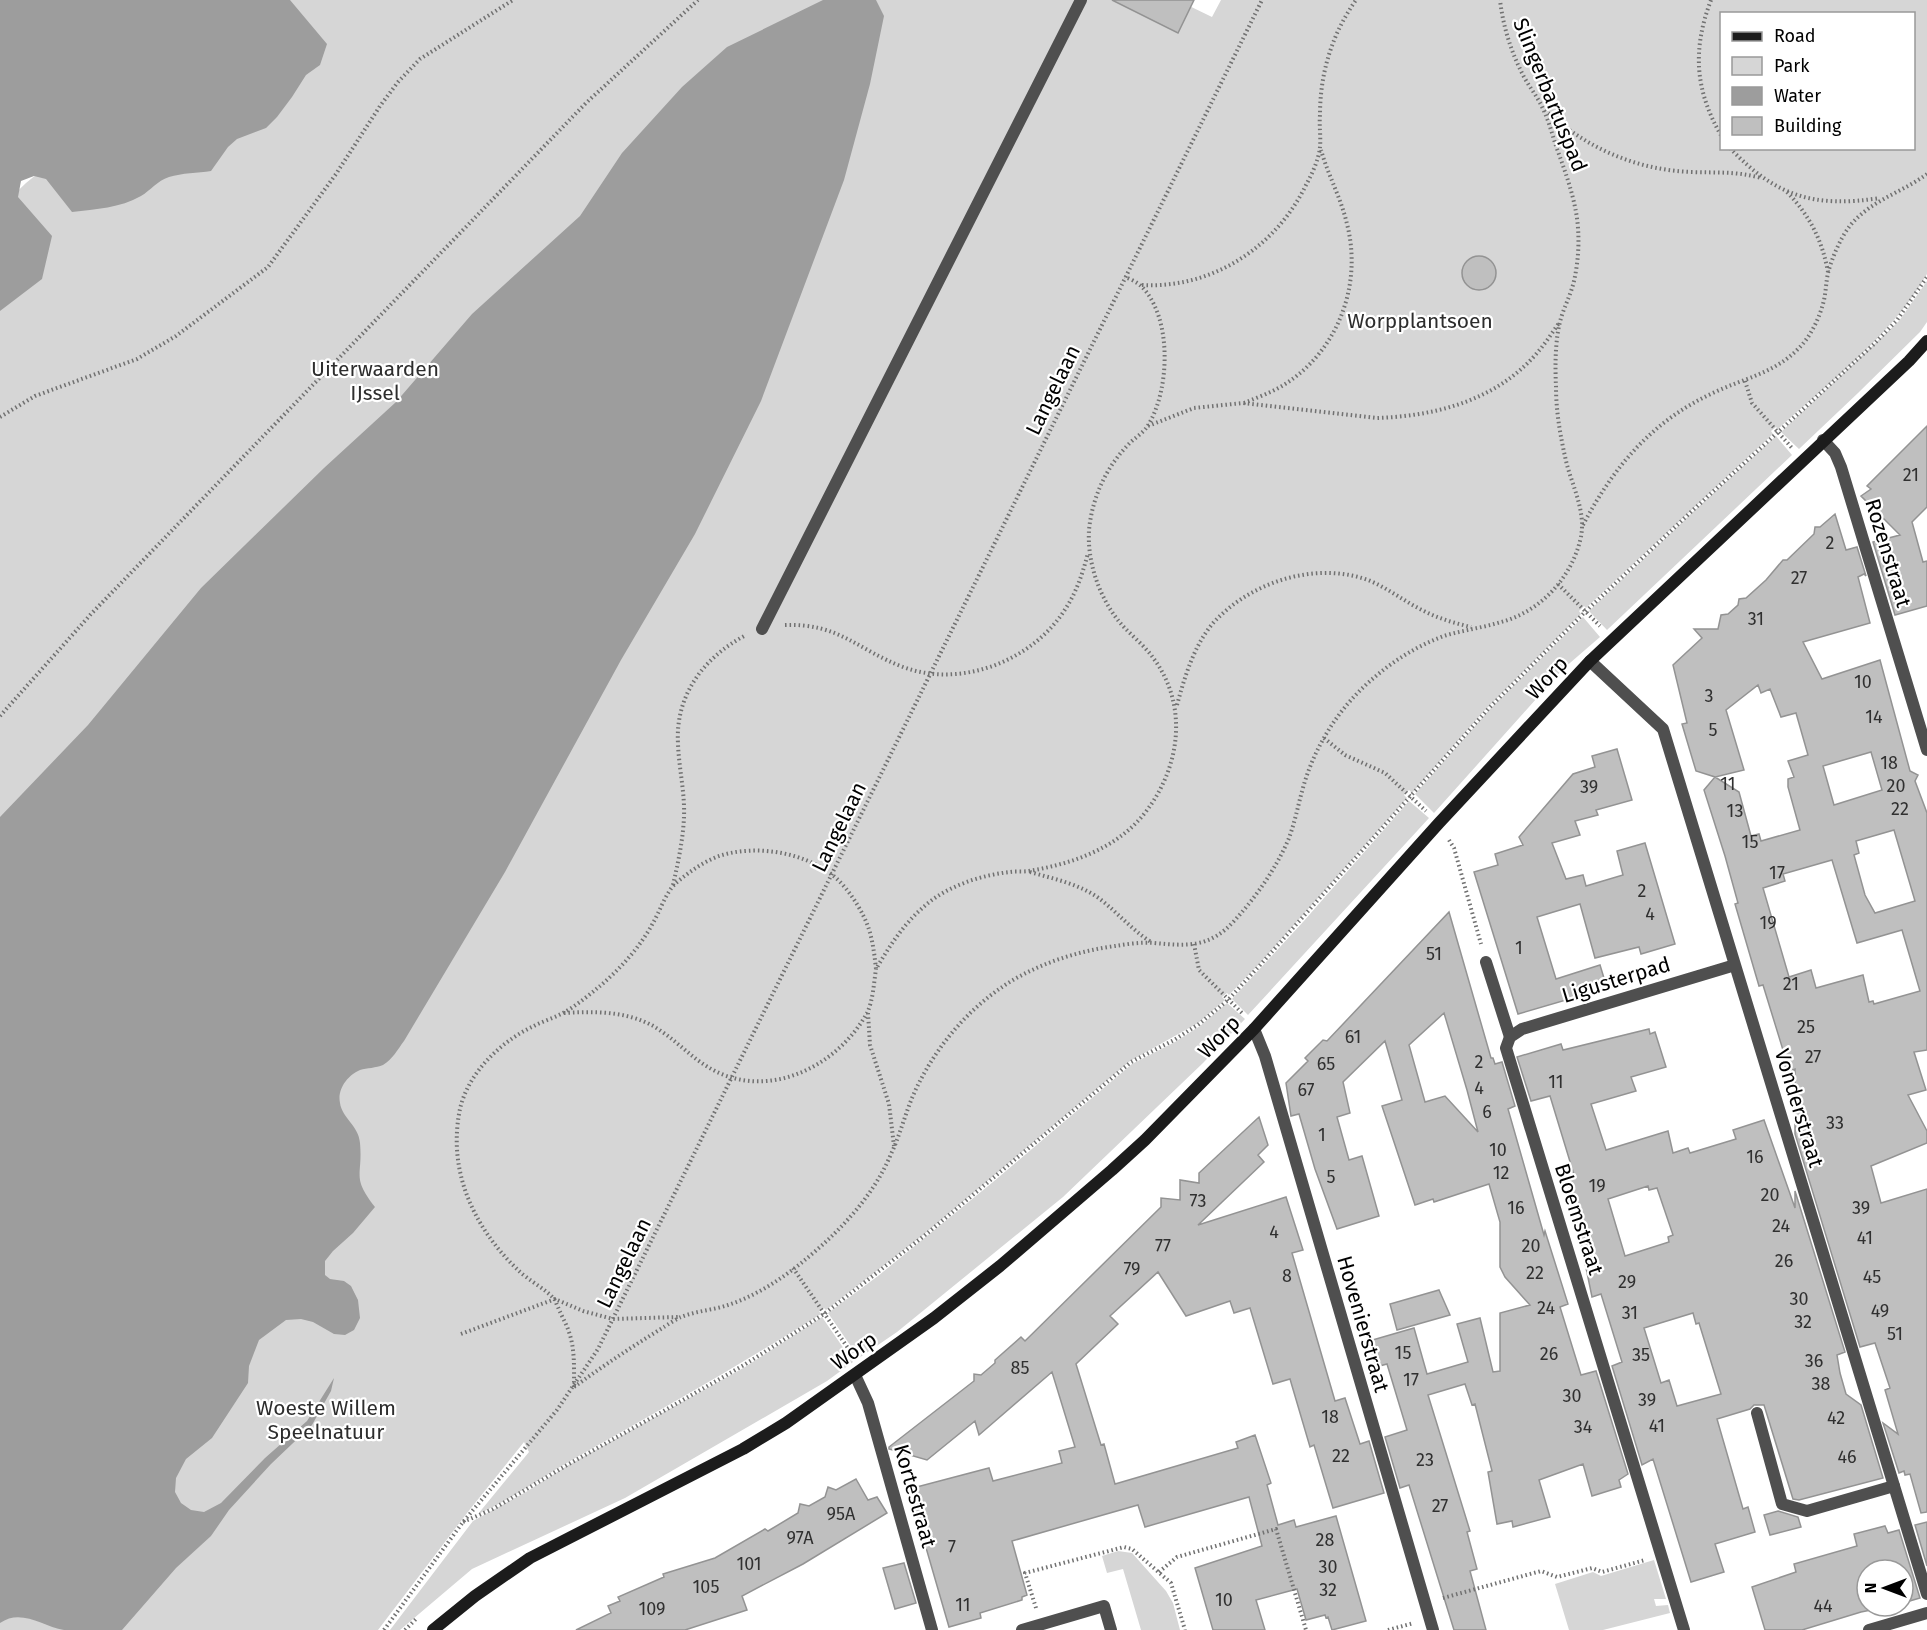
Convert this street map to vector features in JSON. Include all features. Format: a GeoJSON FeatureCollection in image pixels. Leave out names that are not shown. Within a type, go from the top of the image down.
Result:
{"type":"FeatureCollection","features":[{"type":"Feature","properties":{"kind":"street"},"geometry":{"type":"LineString","coordinates":[[762,629],[1081,0]]}},
{"type":"Feature","properties":{"kind":"street","name":"Worp"},"geometry":{"type":"LineString","coordinates":[[433,1630],[484,1589],[530,1558],[743,1449],[786,1423],[859,1372],[1000,1266],[1112,1170],[1145,1140],[1254,1029],[1439,823],[1590,661],[1909,361],[1927,341]]}},
{"type":"Feature","properties":{"kind":"street","name":"Rozenstraat"},"geometry":{"type":"LineString","coordinates":[[1823,440],[1834,453],[1841,467],[1927,750]]}},
{"type":"Feature","properties":{"kind":"street","name":"Vonderstraat"},"geometry":{"type":"LineString","coordinates":[[1590,661],[1663,729],[1927,1594]]}},
{"type":"Feature","properties":{"kind":"street","name":"Bloemstraat"},"geometry":{"type":"LineString","coordinates":[[1486,962],[1510,1037],[1506,1045],[1506,1054],[1684,1630]]}},
{"type":"Feature","properties":{"kind":"street","name":"Ligusterpad"},"geometry":{"type":"LineString","coordinates":[[1510,1037],[1522,1029],[1735,965]]}},
{"type":"Feature","properties":{"kind":"street","name":"Hovenierstraat"},"geometry":{"type":"LineString","coordinates":[[1254,1029],[1265,1056],[1431,1625]]}},
{"type":"Feature","properties":{"kind":"street","name":"Kortestraat"},"geometry":{"type":"LineString","coordinates":[[859,1372],[932,1630]]}},
{"type":"Feature","properties":{"kind":"street"},"geometry":{"type":"LineString","coordinates":[[1757,1413],[1782,1504],[1807,1511],[1894,1486]]}},
{"type":"Feature","properties":{"kind":"street"},"geometry":{"type":"LineString","coordinates":[[1022,1630],[1104,1606],[1111,1630]]}},
{"type":"Feature","properties":{"kind":"street"},"geometry":{"type":"LineString","coordinates":[[1869,1630],[1927,1613]]}},
{"type":"Feature","properties":{"kind":"path"},"geometry":{"type":"LineString","coordinates":[[0,417],[34,396],[137,359],[176,336],[219,306],[268,267],[336,174],[398,82],[420,59],[513,0]]}},
{"type":"Feature","properties":{"kind":"path"},"geometry":{"type":"LineString","coordinates":[[0,716],[91,614],[578,111],[698,0]]}},
{"type":"Feature","properties":{"kind":"path","name":"Langelaan"},"geometry":{"type":"LineString","coordinates":[[384,1630],[463,1522],[574,1387],[598,1349],[1262,0]]}},
{"type":"Feature","properties":{"kind":"path"},"geometry":{"type":"LineString","coordinates":[[1243,404],[1281,387],[1314,359],[1340,321],[1349,294],[1352,270],[1351,244],[1347,222],[1320,148],[1320,106],[1326,63],[1336,34],[1356,0]]}},
{"type":"Feature","properties":{"kind":"path","name":"Slingerbartuspad"},"geometry":{"type":"LineString","coordinates":[[1472,627],[1500,623],[1526,613],[1542,602],[1571,566],[1583,526],[1578,498],[1563,447],[1556,387],[1560,322],[1574,281],[1579,246],[1577,215],[1569,182],[1543,107],[1523,76],[1511,48],[1500,0]]}},
{"type":"Feature","properties":{"kind":"path"},"geometry":{"type":"LineString","coordinates":[[1711,0],[1700,36],[1698,66],[1702,95],[1720,134]]}},
{"type":"Feature","properties":{"kind":"path"},"geometry":{"type":"LineString","coordinates":[[1543,107],[1581,138],[1633,163],[1656,169],[1733,172],[1761,178]]}},
{"type":"Feature","properties":{"kind":"path"},"geometry":{"type":"LineString","coordinates":[[1125,277],[1141,285],[1176,284],[1197,279],[1237,262],[1277,230],[1297,205],[1311,176],[1320,148]]}},
{"type":"Feature","properties":{"kind":"path"},"geometry":{"type":"LineString","coordinates":[[1732,150],[1761,178],[1787,192],[1809,199],[1834,202],[1882,198],[1926,176]]}},
{"type":"Feature","properties":{"kind":"path"},"geometry":{"type":"LineString","coordinates":[[1787,192],[1807,215],[1815,229],[1828,273]]}},
{"type":"Feature","properties":{"kind":"path"},"geometry":{"type":"LineString","coordinates":[[1583,526],[1610,479],[1643,440],[1685,407],[1716,391],[1763,374],[1779,365],[1800,347],[1818,319],[1824,300],[1828,273],[1842,239],[1849,227],[1882,198]]}},
{"type":"Feature","properties":{"kind":"path"},"geometry":{"type":"LineString","coordinates":[[463,1522],[493,1509],[725,1376],[824,1314],[924,1236],[1131,1062],[1174,1040],[1199,1024],[1228,1000],[1489,708],[1585,612],[1873,345],[1897,320],[1927,278]]}},
{"type":"Feature","properties":{"kind":"path"},"geometry":{"type":"LineString","coordinates":[[1141,285],[1156,311],[1163,334],[1166,363],[1159,399],[1147,427]]}},
{"type":"Feature","properties":{"kind":"path"},"geometry":{"type":"LineString","coordinates":[[1472,627],[1437,639],[1396,659],[1357,693],[1324,738],[1310,768],[1290,836],[1282,854],[1235,920],[1222,932],[1209,940],[1194,944],[1176,946],[1151,942],[1072,954],[1031,970],[985,999],[953,1031],[923,1074],[894,1148],[876,1183],[859,1207],[817,1250],[745,1299],[678,1317],[614,1319],[583,1311],[555,1299],[520,1273],[508,1261],[476,1217],[466,1197],[456,1153],[456,1131],[460,1107],[485,1063],[514,1036],[563,1013],[599,987],[629,958],[653,924],[673,885],[684,818],[678,722],[689,689],[707,662],[718,652],[743,636],[762,629],[779,625],[802,625],[828,630],[851,639],[903,667],[932,674],[958,675],[1000,663],[1036,642],[1066,609],[1076,591],[1089,553],[1093,507],[1101,485],[1112,463],[1147,427],[1194,408],[1243,404],[1377,418],[1441,411],[1483,394],[1502,383],[1536,354],[1560,322]]}},
{"type":"Feature","properties":{"kind":"path"},"geometry":{"type":"LineString","coordinates":[[1745,381],[1752,403],[1777,432]]}},
{"type":"Feature","properties":{"kind":"path"},"geometry":{"type":"LineString","coordinates":[[1089,553],[1108,605],[1120,622],[1154,658],[1164,674],[1176,707]]}},
{"type":"Feature","properties":{"kind":"path"},"geometry":{"type":"LineString","coordinates":[[894,1148],[889,1104],[870,1045],[867,1012],[876,969],[894,939],[910,918],[933,899],[957,886],[982,878],[1012,872],[1027,872],[1064,863],[1103,847],[1124,834],[1143,815],[1158,793],[1169,770],[1176,742],[1176,707],[1189,666],[1200,642],[1214,622],[1236,603],[1259,589],[1286,578],[1324,573],[1367,580],[1395,593],[1437,618],[1472,627]]}},
{"type":"Feature","properties":{"kind":"path"},"geometry":{"type":"LineString","coordinates":[[1558,584],[1585,612]]}},
{"type":"Feature","properties":{"kind":"path"},"geometry":{"type":"LineString","coordinates":[[1324,738],[1345,754],[1384,773],[1411,796]]}},
{"type":"Feature","properties":{"kind":"path"},"geometry":{"type":"LineString","coordinates":[[1439,823],[1454,848],[1486,962]]}},
{"type":"Feature","properties":{"kind":"path"},"geometry":{"type":"LineString","coordinates":[[673,885],[704,863],[719,856],[754,851],[788,854],[807,861],[832,875],[851,896],[864,917],[871,937],[876,969]]}},
{"type":"Feature","properties":{"kind":"path"},"geometry":{"type":"LineString","coordinates":[[1027,872],[1083,889],[1098,898],[1133,930],[1151,942]]}},
{"type":"Feature","properties":{"kind":"path"},"geometry":{"type":"LineString","coordinates":[[1194,944],[1199,970],[1245,1015]]}},
{"type":"Feature","properties":{"kind":"path"},"geometry":{"type":"LineString","coordinates":[[563,1013],[594,1011],[614,1013],[645,1022],[660,1030],[692,1058],[708,1067],[733,1077],[768,1080],[798,1074],[838,1050],[867,1012]]}},
{"type":"Feature","properties":{"kind":"path"},"geometry":{"type":"LineString","coordinates":[[793,1268],[859,1372]]}},
{"type":"Feature","properties":{"kind":"path"},"geometry":{"type":"LineString","coordinates":[[462,1334],[555,1299]]}},
{"type":"Feature","properties":{"kind":"path"},"geometry":{"type":"LineString","coordinates":[[555,1299],[570,1334],[573,1349],[574,1387]]}},
{"type":"Feature","properties":{"kind":"path"},"geometry":{"type":"LineString","coordinates":[[574,1387],[627,1349],[678,1317]]}},
{"type":"Feature","properties":{"kind":"path"},"geometry":{"type":"LineString","coordinates":[[1159,1572],[1177,1557],[1276,1529],[1306,1630]]}},
{"type":"Feature","properties":{"kind":"path"},"geometry":{"type":"LineString","coordinates":[[1041,1624],[1025,1573],[1124,1547],[1132,1549],[1172,1583],[1185,1630]]}},
{"type":"Feature","properties":{"kind":"path"},"geometry":{"type":"LineString","coordinates":[[1425,1603],[1541,1571],[1557,1577],[1592,1568],[1602,1572],[1661,1555]]}},
{"type":"Feature","properties":{"kind":"path"},"geometry":{"type":"LineString","coordinates":[[1388,1630],[1431,1625]]}},
{"type":"Feature","properties":{"kind":"green space"},"geometry":{"type":"Polygon","coordinates":[[[250,0],[1177,0],[1212,17],[1221,0],[1927,0],[1927,274],[1896,318],[1878,338],[1778,429],[1776,427],[1771,431],[1773,434],[1586,608],[1584,606],[1579,611],[1581,614],[1484,711],[1412,793],[1409,790],[1404,795],[1407,798],[1260,963],[1229,995],[1227,993],[1222,997],[1225,1000],[1198,1023],[1130,1061],[923,1235],[826,1310],[824,1308],[819,1311],[821,1314],[700,1387],[478,1514],[529,1452],[524,1442],[378,1630],[0,1630],[0,208],[26,183],[250,0]]]}},
{"type":"Feature","properties":{"kind":"green space"},"geometry":{"type":"Polygon","coordinates":[[[1927,281],[1927,322],[1920,332],[1799,449],[1781,432],[1899,321],[1927,281]]]}},
{"type":"Feature","properties":{"kind":"green space"},"geometry":{"type":"Polygon","coordinates":[[[1776,436],[1792,455],[1607,630],[1589,611],[1776,436]]]}},
{"type":"Feature","properties":{"kind":"green space"},"geometry":{"type":"Polygon","coordinates":[[[1583,617],[1600,637],[1563,669],[1434,813],[1415,794],[1490,709],[1583,617]]]}},
{"type":"Feature","properties":{"kind":"green space"},"geometry":{"type":"Polygon","coordinates":[[[1409,801],[1429,818],[1248,1015],[1232,999],[1409,801]]]}},
{"type":"Feature","properties":{"kind":"green space"},"geometry":{"type":"Polygon","coordinates":[[[1227,1003],[1245,1019],[1203,1063],[1063,1197],[897,1332],[859,1358],[828,1313],[878,1276],[993,1182],[1132,1064],[1200,1026],[1227,1003]]]}},
{"type":"Feature","properties":{"kind":"green space"},"geometry":{"type":"Polygon","coordinates":[[[822,1317],[853,1362],[827,1381],[625,1498],[472,1569],[400,1630],[390,1630],[473,1521],[745,1367],[822,1317]]]}},
{"type":"Feature","properties":{"kind":"green space"},"geometry":{"type":"Polygon","coordinates":[[[1118,1551],[1132,1553],[1166,1591],[1173,1603],[1180,1630],[1141,1630],[1123,1569],[1107,1573],[1102,1556],[1118,1551]]]}},
{"type":"Feature","properties":{"kind":"green space"},"geometry":{"type":"Polygon","coordinates":[[[1654,1560],[1666,1599],[1654,1599],[1656,1606],[1668,1605],[1670,1613],[1603,1630],[1569,1630],[1555,1584],[1593,1572],[1601,1576],[1654,1560]]]}},
{"type":"Feature","properties":{"kind":"water"},"geometry":{"type":"Polygon","coordinates":[[[0,0],[290,0],[327,44],[320,65],[306,75],[277,117],[266,128],[237,139],[228,147],[211,171],[169,177],[141,196],[125,203],[72,212],[46,179],[34,176],[21,181],[18,197],[52,236],[42,279],[0,311],[0,0]]]}},
{"type":"Feature","properties":{"kind":"water"},"geometry":{"type":"Polygon","coordinates":[[[823,0],[876,0],[884,16],[870,84],[844,180],[761,401],[695,534],[621,660],[505,872],[404,1041],[386,1063],[356,1072],[342,1088],[341,1108],[359,1137],[360,1182],[375,1207],[325,1261],[325,1275],[330,1279],[344,1281],[351,1286],[358,1300],[360,1318],[354,1330],[345,1335],[334,1334],[313,1322],[301,1319],[286,1320],[259,1340],[249,1366],[248,1383],[212,1438],[186,1459],[176,1478],[175,1492],[181,1503],[191,1510],[204,1512],[221,1503],[265,1458],[307,1421],[334,1378],[331,1391],[312,1425],[271,1464],[229,1510],[211,1536],[176,1568],[122,1630],[64,1630],[32,1619],[16,1617],[0,1623],[0,817],[88,725],[201,588],[324,468],[396,402],[472,314],[580,216],[622,153],[682,87],[727,47],[823,0]]]}},
{"type":"Feature","properties":{"kind":"building"},"geometry":{"type":"Polygon","coordinates":[[[1112,0],[1194,0],[1178,33],[1112,0]]]}},
{"type":"Feature","properties":{"kind":"building"},"geometry":{"type":"Polygon","coordinates":[[[1479,256],[1491,261],[1496,273],[1491,285],[1479,290],[1467,285],[1462,273],[1467,261],[1479,256]]]}},
{"type":"Feature","properties":{"kind":"building"},"geometry":{"type":"Polygon","coordinates":[[[1927,426],[1927,507],[1912,522],[1923,562],[1927,561],[1927,606],[1895,615],[1873,542],[1900,535],[1861,496],[1871,489],[1867,486],[1927,426]]]}},
{"type":"Feature","properties":{"kind":"building"},"geometry":{"type":"Polygon","coordinates":[[[1835,514],[1846,550],[1857,547],[1866,576],[1864,574],[1858,577],[1870,623],[1803,642],[1822,679],[1880,660],[1910,771],[1918,775],[1915,781],[1927,813],[1927,1050],[1914,1052],[1926,1090],[1908,1095],[1927,1131],[1927,1143],[1871,1166],[1881,1203],[1927,1189],[1927,1512],[1921,1513],[1910,1474],[1905,1475],[1904,1471],[1899,1473],[1883,1423],[1898,1434],[1885,1390],[1890,1388],[1875,1343],[1860,1347],[1795,1134],[1795,1069],[1787,1072],[1783,1050],[1763,985],[1759,986],[1735,904],[1738,903],[1725,856],[1704,790],[1715,777],[1696,771],[1682,724],[1687,723],[1673,665],[1702,638],[1694,629],[1718,629],[1721,615],[1728,614],[1738,605],[1739,599],[1746,598],[1783,560],[1787,560],[1814,534],[1815,527],[1820,527],[1835,514]],[[1758,685],[1726,710],[1744,770],[1715,777],[1739,792],[1751,836],[1759,834],[1761,841],[1800,830],[1788,787],[1788,779],[1794,777],[1788,761],[1808,755],[1796,713],[1781,717],[1770,689],[1761,693],[1758,685]],[[1871,752],[1823,766],[1834,805],[1882,790],[1871,752]],[[1894,830],[1856,841],[1859,853],[1854,855],[1865,895],[1875,913],[1915,901],[1894,830]],[[1832,860],[1783,874],[1785,881],[1763,888],[1789,977],[1811,970],[1816,988],[1863,975],[1869,1002],[1873,1001],[1874,1004],[1920,991],[1902,930],[1857,943],[1832,860]]]}},
{"type":"Feature","properties":{"kind":"building"},"geometry":{"type":"Polygon","coordinates":[[[1617,749],[1632,800],[1596,810],[1598,815],[1575,821],[1580,835],[1552,843],[1566,879],[1583,875],[1586,886],[1623,875],[1617,851],[1645,843],[1675,944],[1641,954],[1639,947],[1595,958],[1580,904],[1537,917],[1556,979],[1600,965],[1607,988],[1518,1014],[1474,872],[1498,865],[1495,854],[1523,845],[1519,837],[1573,774],[1595,767],[1592,756],[1617,749]]]}},
{"type":"Feature","properties":{"kind":"building"},"geometry":{"type":"Polygon","coordinates":[[[1449,912],[1491,1058],[1495,1064],[1502,1062],[1515,1106],[1508,1109],[1544,1235],[1545,1231],[1568,1304],[1560,1307],[1581,1375],[1596,1371],[1628,1474],[1619,1480],[1621,1487],[1592,1496],[1583,1464],[1539,1480],[1550,1517],[1513,1527],[1512,1521],[1497,1524],[1488,1472],[1492,1471],[1475,1404],[1472,1405],[1465,1384],[1428,1395],[1470,1531],[1467,1532],[1477,1569],[1470,1571],[1486,1630],[1454,1630],[1409,1485],[1400,1488],[1385,1437],[1407,1430],[1387,1364],[1376,1367],[1369,1341],[1414,1328],[1427,1374],[1468,1362],[1457,1324],[1480,1318],[1493,1372],[1500,1371],[1500,1313],[1530,1305],[1505,1277],[1500,1267],[1500,1222],[1489,1184],[1434,1202],[1433,1199],[1415,1205],[1382,1106],[1402,1100],[1385,1041],[1343,1082],[1350,1113],[1337,1117],[1349,1160],[1362,1156],[1379,1216],[1337,1229],[1315,1169],[1299,1114],[1291,1116],[1286,1083],[1308,1061],[1305,1058],[1323,1040],[1327,1041],[1449,912]],[[1444,1013],[1409,1045],[1425,1102],[1445,1096],[1478,1132],[1444,1013]]]}},
{"type":"Feature","properties":{"kind":"building"},"geometry":{"type":"Polygon","coordinates":[[[1649,1029],[1650,1034],[1655,1032],[1666,1067],[1631,1077],[1636,1091],[1591,1104],[1606,1150],[1668,1131],[1673,1153],[1688,1148],[1690,1153],[1736,1139],[1733,1130],[1764,1120],[1795,1208],[1795,1191],[1845,1352],[1837,1355],[1846,1394],[1861,1405],[1883,1478],[1799,1500],[1793,1499],[1764,1405],[1754,1405],[1750,1409],[1717,1419],[1743,1509],[1748,1507],[1755,1532],[1715,1544],[1724,1572],[1691,1582],[1653,1459],[1642,1465],[1612,1366],[1622,1362],[1601,1294],[1592,1297],[1568,1180],[1575,1178],[1550,1096],[1531,1101],[1517,1057],[1561,1044],[1563,1050],[1649,1029]],[[1648,1186],[1608,1199],[1625,1256],[1669,1242],[1668,1237],[1673,1235],[1657,1188],[1649,1190],[1648,1186]],[[1693,1313],[1644,1328],[1661,1383],[1669,1380],[1677,1406],[1721,1394],[1699,1323],[1696,1324],[1693,1313]]]}},
{"type":"Feature","properties":{"kind":"building"},"geometry":{"type":"Polygon","coordinates":[[[1259,1117],[1268,1145],[1258,1155],[1264,1162],[1198,1225],[1286,1197],[1303,1250],[1292,1253],[1335,1401],[1345,1398],[1360,1444],[1369,1441],[1384,1493],[1333,1508],[1314,1445],[1310,1447],[1290,1379],[1273,1384],[1250,1308],[1234,1313],[1230,1301],[1186,1316],[1158,1272],[1110,1316],[1118,1324],[1076,1364],[1101,1445],[1104,1444],[1115,1484],[1238,1448],[1236,1442],[1255,1435],[1271,1483],[1267,1485],[1278,1525],[1294,1520],[1296,1527],[1336,1516],[1366,1621],[1332,1630],[1328,1617],[1326,1618],[1325,1615],[1306,1620],[1297,1589],[1256,1600],[1265,1630],[1213,1630],[1195,1568],[1262,1546],[1249,1497],[1145,1527],[1138,1505],[1012,1541],[1027,1595],[1022,1597],[1022,1600],[980,1613],[981,1618],[949,1627],[909,1489],[989,1468],[993,1481],[1062,1463],[1059,1451],[1075,1447],[1052,1372],[979,1435],[975,1421],[927,1460],[889,1449],[889,1447],[974,1381],[974,1374],[981,1375],[1021,1337],[1025,1341],[1161,1207],[1161,1198],[1180,1200],[1180,1180],[1199,1183],[1199,1173],[1259,1117]]]}},
{"type":"Feature","properties":{"kind":"building"},"geometry":{"type":"Polygon","coordinates":[[[1439,1290],[1450,1315],[1397,1330],[1390,1304],[1439,1290]]]}},
{"type":"Feature","properties":{"kind":"building"},"geometry":{"type":"Polygon","coordinates":[[[856,1479],[868,1500],[877,1497],[887,1513],[803,1564],[742,1596],[747,1610],[685,1630],[576,1630],[611,1613],[608,1606],[620,1601],[618,1597],[664,1577],[663,1574],[715,1558],[798,1513],[800,1504],[809,1506],[825,1497],[828,1487],[836,1490],[856,1479]]]}},
{"type":"Feature","properties":{"kind":"building"},"geometry":{"type":"Polygon","coordinates":[[[1778,1511],[1798,1517],[1801,1527],[1770,1535],[1764,1515],[1778,1511]]]}},
{"type":"Feature","properties":{"kind":"building"},"geometry":{"type":"Polygon","coordinates":[[[1927,1522],[1927,1566],[1915,1525],[1927,1522]]]}},
{"type":"Feature","properties":{"kind":"building"},"geometry":{"type":"Polygon","coordinates":[[[1885,1526],[1888,1533],[1899,1530],[1908,1558],[1855,1558],[1855,1614],[1802,1630],[1765,1630],[1752,1587],[1796,1572],[1794,1564],[1857,1546],[1854,1534],[1885,1526]]]}},
{"type":"Feature","properties":{"kind":"building"},"geometry":{"type":"Polygon","coordinates":[[[904,1563],[916,1603],[895,1609],[883,1568],[904,1563]]]}},
{"type":"Feature","properties":{"kind":"building"},"geometry":{"type":"Polygon","coordinates":[[[1915,1582],[1920,1598],[1915,1599],[1915,1582]]]}},
{"type":"Feature","properties":{"kind":"park label","name":"Worpplantsoen"},"geometry":{"type":"Point","coordinates":[1420,321]}},
{"type":"Feature","properties":{"kind":"park label","name":"Uiterwaarden IJssel"},"geometry":{"type":"Point","coordinates":[375,381]}},
{"type":"Feature","properties":{"kind":"park label","name":"Woeste Willem Speelnatuur"},"geometry":{"type":"Point","coordinates":[326,1420]}}]}
